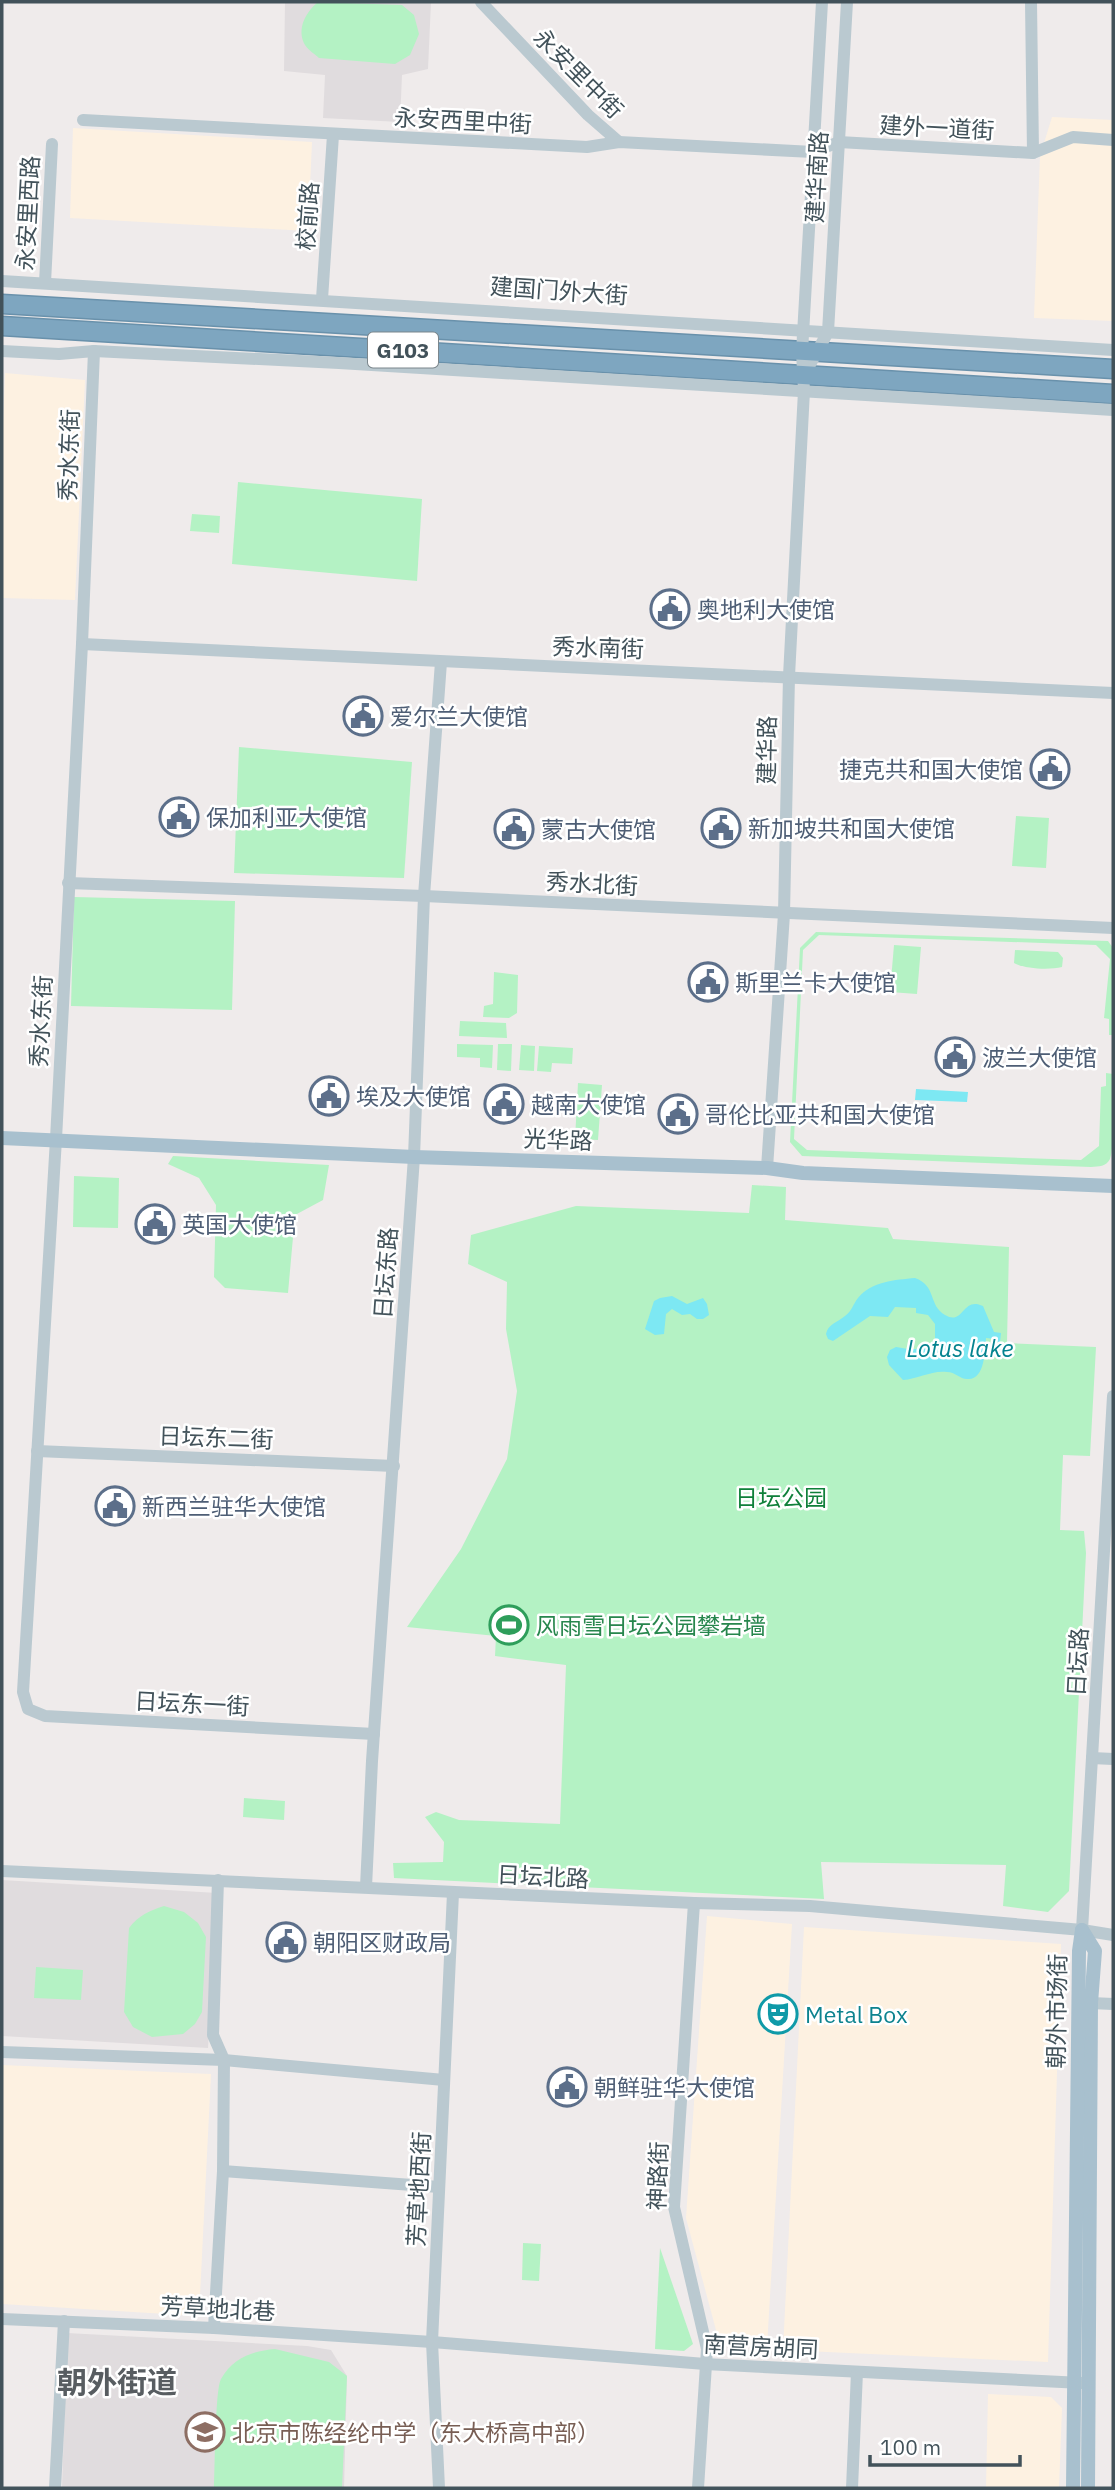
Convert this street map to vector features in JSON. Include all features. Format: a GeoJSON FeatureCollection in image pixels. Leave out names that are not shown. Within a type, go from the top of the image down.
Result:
{"type":"FeatureCollection","features":[{"type":"Feature","properties":{"kind":"highway","name":"建国门外大街"},"geometry":{"type":"LineString","coordinates":[[2,304],[1113,369]]}},
{"type":"Feature","properties":{"kind":"highway","name":"G103"},"geometry":{"type":"LineString","coordinates":[[2,326],[397,350],[804,383],[1113,394]]}},
{"type":"Feature","properties":{"kind":"main road","name":"光华路"},"geometry":{"type":"LineString","coordinates":[[2,1138],[414,1157],[767,1168],[803,1173],[1113,1186]]}},
{"type":"Feature","properties":{"kind":"main road","name":"朝外市场街"},"geometry":{"type":"LineString","coordinates":[[1073,2488],[1082,2383],[1091,2003],[1095,1951],[1082,1930]]}},
{"type":"Feature","properties":{"kind":"main road","name":"朝外市场街"},"geometry":{"type":"LineString","coordinates":[[1082,1930],[1079,1951],[1082,2383],[1088,2488]]}},
{"type":"Feature","properties":{"kind":"street","name":"永安里中街"},"geometry":{"type":"LineString","coordinates":[[481,2],[588,115],[620,142]]}},
{"type":"Feature","properties":{"kind":"street","name":"建华南路"},"geometry":{"type":"LineString","coordinates":[[810,352],[805,331],[822,2]]}},
{"type":"Feature","properties":{"kind":"street","name":"建华南路"},"geometry":{"type":"LineString","coordinates":[[810,352],[828,332],[847,2]]}},
{"type":"Feature","properties":{"kind":"street"},"geometry":{"type":"LineString","coordinates":[[1031,2],[1033,153],[1073,137],[1113,140]]}},
{"type":"Feature","properties":{"kind":"street","name":"永安西里中街"},"geometry":{"type":"LineString","coordinates":[[83,120],[587,147],[620,142],[813,152],[839,142]]}},
{"type":"Feature","properties":{"kind":"street","name":"校前路"},"geometry":{"type":"LineString","coordinates":[[322,299],[333,135]]}},
{"type":"Feature","properties":{"kind":"street","name":"建外一道街"},"geometry":{"type":"LineString","coordinates":[[839,142],[1033,153]]}},
{"type":"Feature","properties":{"kind":"street","name":"永安里西路"},"geometry":{"type":"LineString","coordinates":[[45,283],[52,144]]}},
{"type":"Feature","properties":{"kind":"street","name":"建国门外大街"},"geometry":{"type":"LineString","coordinates":[[2,281],[1113,349]]}},
{"type":"Feature","properties":{"kind":"street"},"geometry":{"type":"LineString","coordinates":[[339,363],[397,350]]}},
{"type":"Feature","properties":{"kind":"street"},"geometry":{"type":"LineString","coordinates":[[2,351],[59,354],[94,351],[804,383],[1113,410]]}},
{"type":"Feature","properties":{"kind":"street","name":"秀水东街"},"geometry":{"type":"LineString","coordinates":[[23,1692],[56,1139],[82,644],[94,351]]}},
{"type":"Feature","properties":{"kind":"street"},"geometry":{"type":"LineString","coordinates":[[804,383],[810,352]]}},
{"type":"Feature","properties":{"kind":"street","name":"建华路"},"geometry":{"type":"LineString","coordinates":[[767,1168],[784,914],[789,676],[804,383]]}},
{"type":"Feature","properties":{"kind":"street","name":"秀水南街"},"geometry":{"type":"LineString","coordinates":[[82,644],[1113,692]]}},
{"type":"Feature","properties":{"kind":"street","name":"日坛东路"},"geometry":{"type":"LineString","coordinates":[[366,1888],[374,1734],[414,1157],[424,896],[441,662]]}},
{"type":"Feature","properties":{"kind":"street","name":"秀水北街"},"geometry":{"type":"LineString","coordinates":[[68,883],[424,896],[1113,928]]}},
{"type":"Feature","properties":{"kind":"street","name":"日坛路"},"geometry":{"type":"LineString","coordinates":[[1082,1930],[1092,1758],[1108,1570],[1113,1396]]}},
{"type":"Feature","properties":{"kind":"street","name":"日坛东二街"},"geometry":{"type":"LineString","coordinates":[[37,1451],[394,1466]]}},
{"type":"Feature","properties":{"kind":"street","name":"日坛东一街"},"geometry":{"type":"LineString","coordinates":[[23,1692],[28,1709],[45,1716],[374,1734]]}},
{"type":"Feature","properties":{"kind":"street"},"geometry":{"type":"LineString","coordinates":[[1092,1758],[1113,1759]]}},
{"type":"Feature","properties":{"kind":"street","name":"日坛北路"},"geometry":{"type":"LineString","coordinates":[[2,1871],[810,1906],[1113,1935]]}},
{"type":"Feature","properties":{"kind":"street"},"geometry":{"type":"LineString","coordinates":[[214,2328],[223,2171],[224,2060],[213,2035],[218,1880]]}},
{"type":"Feature","properties":{"kind":"street","name":"芳草地西街"},"geometry":{"type":"LineString","coordinates":[[439,2488],[432,2342],[453,1892]]}},
{"type":"Feature","properties":{"kind":"street","name":"神路街"},"geometry":{"type":"LineString","coordinates":[[694,1903],[674,2207],[707,2349],[698,2488]]}},
{"type":"Feature","properties":{"kind":"street"},"geometry":{"type":"LineString","coordinates":[[1091,2003],[1113,2004]]}},
{"type":"Feature","properties":{"kind":"street"},"geometry":{"type":"LineString","coordinates":[[2,2052],[224,2060],[444,2080]]}},
{"type":"Feature","properties":{"kind":"street"},"geometry":{"type":"LineString","coordinates":[[223,2171],[439,2186]]}},
{"type":"Feature","properties":{"kind":"street","name":"芳草地北巷"},"geometry":{"type":"LineString","coordinates":[[2,2319],[214,2328],[432,2342]]}},
{"type":"Feature","properties":{"kind":"street"},"geometry":{"type":"LineString","coordinates":[[55,2488],[64,2321]]}},
{"type":"Feature","properties":{"kind":"street","name":"南营房胡同"},"geometry":{"type":"LineString","coordinates":[[432,2342],[705,2364],[1082,2383]]}},
{"type":"Feature","properties":{"kind":"street"},"geometry":{"type":"LineString","coordinates":[[852,2488],[857,2372]]}},
{"type":"Feature","properties":{"kind":"shaded area"},"geometry":{"type":"Polygon","coordinates":[[[285,2],[431,2],[428,69],[402,75],[400,122],[323,118],[325,75],[284,71],[285,2]]]}},
{"type":"Feature","properties":{"kind":"shaded area"},"geometry":{"type":"Polygon","coordinates":[[[1052,117],[1113,120],[1113,321],[1034,318],[1040,156],[1052,117]]]}},
{"type":"Feature","properties":{"kind":"shaded area"},"geometry":{"type":"Polygon","coordinates":[[[73,128],[312,142],[308,231],[70,218],[73,128]]]}},
{"type":"Feature","properties":{"kind":"shaded area"},"geometry":{"type":"Polygon","coordinates":[[[5,373],[85,380],[75,600],[2,598],[5,373]]]}},
{"type":"Feature","properties":{"kind":"shaded area"},"geometry":{"type":"Polygon","coordinates":[[[2,1880],[217,1893],[208,2048],[2,2036],[2,1880]]]}},
{"type":"Feature","properties":{"kind":"shaded area"},"geometry":{"type":"Polygon","coordinates":[[[707,1916],[792,1924],[767,2347],[720,2345],[686,2218],[707,1916]]]}},
{"type":"Feature","properties":{"kind":"shaded area"},"geometry":{"type":"Polygon","coordinates":[[[804,1927],[1061,1944],[1048,2362],[783,2350],[804,1927]]]}},
{"type":"Feature","properties":{"kind":"shaded area"},"geometry":{"type":"Polygon","coordinates":[[[2,2065],[211,2074],[199,2316],[2,2304],[2,2065]]]}},
{"type":"Feature","properties":{"kind":"shaded area","name":"北京市陈经纶中学（东大桥高中部）"},"geometry":{"type":"Polygon","coordinates":[[[67,2333],[307,2346],[331,2350],[347,2376],[344,2488],[62,2488],[67,2333]]]}},
{"type":"Feature","properties":{"kind":"shaded area"},"geometry":{"type":"Polygon","coordinates":[[[988,2394],[1051,2397],[1062,2408],[1059,2488],[986,2488],[988,2394]]]}},
{"type":"Feature","properties":{"kind":"green space"},"geometry":{"type":"Polygon","coordinates":[[[318,2],[402,5],[414,15],[419,34],[410,55],[395,64],[319,58],[302,39],[306,16],[318,2]]]}},
{"type":"Feature","properties":{"kind":"green space"},"geometry":{"type":"Polygon","coordinates":[[[238,482],[422,499],[417,581],[232,564],[238,482]]]}},
{"type":"Feature","properties":{"kind":"green space"},"geometry":{"type":"Polygon","coordinates":[[[192,514],[220,516],[219,533],[190,531],[192,514]]]}},
{"type":"Feature","properties":{"kind":"green space"},"geometry":{"type":"Polygon","coordinates":[[[239,747],[412,762],[404,878],[234,873],[239,747]]]}},
{"type":"Feature","properties":{"kind":"green space"},"geometry":{"type":"Polygon","coordinates":[[[1016,816],[1049,818],[1046,868],[1012,866],[1016,816]]]}},
{"type":"Feature","properties":{"kind":"green space"},"geometry":{"type":"Polygon","coordinates":[[[74,897],[235,901],[232,1010],[71,1006],[74,897]]]}},
{"type":"Feature","properties":{"kind":"green space"},"geometry":{"type":"Polygon","coordinates":[[[816,932],[1108,941],[1113,948],[1113,1035],[1109,1035],[1109,1019],[1104,1018],[1110,959],[1096,945],[819,935],[803,950],[794,1139],[807,1150],[1081,1160],[1099,1146],[1101,1087],[1106,1086],[1106,1073],[1113,1074],[1113,1143],[1108,1162],[1102,1166],[1091,1167],[802,1156],[790,1142],[800,948],[816,932]]]}},
{"type":"Feature","properties":{"kind":"green space"},"geometry":{"type":"Polygon","coordinates":[[[894,945],[921,947],[917,994],[890,992],[894,945]]]}},
{"type":"Feature","properties":{"kind":"green space"},"geometry":{"type":"Polygon","coordinates":[[[1015,950],[1058,952],[1063,958],[1062,967],[1038,968],[1019,965],[1014,963],[1015,950]]]}},
{"type":"Feature","properties":{"kind":"green space"},"geometry":{"type":"Polygon","coordinates":[[[494,972],[518,975],[517,1013],[509,1018],[483,1017],[484,1006],[493,1004],[494,972]]]}},
{"type":"Feature","properties":{"kind":"green space"},"geometry":{"type":"Polygon","coordinates":[[[460,1021],[506,1023],[507,1038],[459,1036],[460,1021]]]}},
{"type":"Feature","properties":{"kind":"green space"},"geometry":{"type":"Polygon","coordinates":[[[457,1044],[493,1045],[492,1068],[480,1067],[480,1058],[457,1057],[457,1044]]]}},
{"type":"Feature","properties":{"kind":"green space"},"geometry":{"type":"Polygon","coordinates":[[[498,1044],[512,1044],[511,1071],[497,1070],[498,1044]]]}},
{"type":"Feature","properties":{"kind":"green space"},"geometry":{"type":"Polygon","coordinates":[[[521,1045],[535,1046],[534,1071],[519,1070],[521,1045]]]}},
{"type":"Feature","properties":{"kind":"green space"},"geometry":{"type":"Polygon","coordinates":[[[539,1046],[573,1048],[572,1064],[552,1063],[551,1072],[537,1071],[539,1046]]]}},
{"type":"Feature","properties":{"kind":"green space"},"geometry":{"type":"Polygon","coordinates":[[[578,1083],[602,1085],[598,1140],[575,1139],[578,1083]]]}},
{"type":"Feature","properties":{"kind":"green space"},"geometry":{"type":"Polygon","coordinates":[[[173,1156],[329,1165],[323,1200],[295,1215],[288,1293],[225,1288],[214,1277],[216,1205],[199,1178],[168,1164],[173,1156]]]}},
{"type":"Feature","properties":{"kind":"green space"},"geometry":{"type":"Polygon","coordinates":[[[74,1176],[119,1178],[118,1228],[73,1227],[74,1176]]]}},
{"type":"Feature","properties":{"kind":"green space","name":"日坛公园"},"geometry":{"type":"Polygon","coordinates":[[[752,1185],[786,1187],[785,1220],[888,1228],[893,1239],[1009,1247],[1007,1343],[1096,1347],[1090,1456],[1063,1455],[1060,1530],[1084,1531],[1086,1553],[1069,1891],[1048,1912],[1003,1906],[1006,1865],[821,1862],[824,1899],[394,1878],[393,1863],[443,1862],[444,1842],[425,1817],[436,1812],[459,1820],[560,1824],[566,1665],[495,1656],[496,1636],[407,1627],[461,1549],[507,1459],[517,1391],[506,1329],[507,1282],[468,1264],[471,1235],[576,1206],[749,1213],[752,1185]]]}},
{"type":"Feature","properties":{"kind":"green space"},"geometry":{"type":"Polygon","coordinates":[[[244,1798],[285,1801],[284,1820],[243,1817],[244,1798]]]}},
{"type":"Feature","properties":{"kind":"green space"},"geometry":{"type":"Polygon","coordinates":[[[164,1906],[184,1912],[198,1923],[206,1937],[202,2012],[195,2024],[183,2034],[152,2037],[133,2027],[124,2012],[129,1928],[145,1914],[164,1906]]]}},
{"type":"Feature","properties":{"kind":"green space"},"geometry":{"type":"Polygon","coordinates":[[[36,1967],[83,1970],[81,2000],[34,1998],[36,1967]]]}},
{"type":"Feature","properties":{"kind":"green space"},"geometry":{"type":"Polygon","coordinates":[[[523,2243],[541,2244],[539,2281],[522,2280],[523,2243]]]}},
{"type":"Feature","properties":{"kind":"green space"},"geometry":{"type":"Polygon","coordinates":[[[660,2248],[693,2344],[684,2351],[655,2349],[660,2248]]]}},
{"type":"Feature","properties":{"kind":"green space"},"geometry":{"type":"Polygon","coordinates":[[[275,2349],[329,2362],[347,2376],[342,2488],[214,2488],[216,2413],[221,2379],[231,2366],[244,2357],[275,2349]]]}},
{"type":"Feature","properties":{"kind":"water"},"geometry":{"type":"Polygon","coordinates":[[[916,1089],[968,1092],[967,1102],[915,1100],[916,1089]]]}},
{"type":"Feature","properties":{"kind":"water","name":"Lotus lake"},"geometry":{"type":"Polygon","coordinates":[[[915,1278],[927,1286],[936,1306],[945,1315],[956,1317],[971,1305],[983,1306],[994,1332],[1001,1333],[1000,1342],[986,1338],[983,1364],[973,1378],[964,1379],[953,1373],[941,1372],[903,1380],[889,1365],[887,1357],[890,1350],[896,1347],[921,1348],[935,1340],[935,1324],[928,1315],[916,1313],[916,1308],[895,1307],[888,1317],[870,1316],[833,1341],[828,1339],[826,1334],[829,1328],[847,1314],[864,1292],[884,1282],[915,1278]]]}},
{"type":"Feature","properties":{"kind":"water"},"geometry":{"type":"Polygon","coordinates":[[[672,1296],[687,1304],[703,1298],[709,1315],[697,1319],[672,1309],[666,1314],[664,1334],[655,1335],[645,1329],[654,1301],[672,1296]]]}},
{"type":"Feature","properties":{"kind":"place","name":"奥地利大使馆"},"geometry":{"type":"Point","coordinates":[670,609]}},
{"type":"Feature","properties":{"kind":"place","name":"爱尔兰大使馆"},"geometry":{"type":"Point","coordinates":[363,716]}},
{"type":"Feature","properties":{"kind":"place","name":"捷克共和国大使馆"},"geometry":{"type":"Point","coordinates":[1050,769]}},
{"type":"Feature","properties":{"kind":"place","name":"保加利亚大使馆"},"geometry":{"type":"Point","coordinates":[179,817]}},
{"type":"Feature","properties":{"kind":"place","name":"新加坡共和国大使馆"},"geometry":{"type":"Point","coordinates":[721,828]}},
{"type":"Feature","properties":{"kind":"place","name":"蒙古大使馆"},"geometry":{"type":"Point","coordinates":[514,829]}},
{"type":"Feature","properties":{"kind":"place","name":"斯里兰卡大使馆"},"geometry":{"type":"Point","coordinates":[708,982]}},
{"type":"Feature","properties":{"kind":"place","name":"波兰大使馆"},"geometry":{"type":"Point","coordinates":[955,1057]}},
{"type":"Feature","properties":{"kind":"place","name":"埃及大使馆"},"geometry":{"type":"Point","coordinates":[329,1096]}},
{"type":"Feature","properties":{"kind":"place","name":"越南大使馆"},"geometry":{"type":"Point","coordinates":[504,1104]}},
{"type":"Feature","properties":{"kind":"place","name":"哥伦比亚共和国大使馆"},"geometry":{"type":"Point","coordinates":[678,1114]}},
{"type":"Feature","properties":{"kind":"place","name":"英国大使馆"},"geometry":{"type":"Point","coordinates":[155,1224]}},
{"type":"Feature","properties":{"kind":"place","name":"新西兰驻华大使馆"},"geometry":{"type":"Point","coordinates":[115,1506]}},
{"type":"Feature","properties":{"kind":"place","name":"风雨雪日坛公园攀岩墙"},"geometry":{"type":"Point","coordinates":[509,1625]}},
{"type":"Feature","properties":{"kind":"place","name":"朝阳区财政局"},"geometry":{"type":"Point","coordinates":[286,1942]}},
{"type":"Feature","properties":{"kind":"place","name":"Metal Box"},"geometry":{"type":"Point","coordinates":[778,2014]}},
{"type":"Feature","properties":{"kind":"place","name":"朝鲜驻华大使馆"},"geometry":{"type":"Point","coordinates":[567,2087]}},
{"type":"Feature","properties":{"kind":"place","name":"北京市陈经纶中学（东大桥高中部）"},"geometry":{"type":"Point","coordinates":[205,2432]}},
{"type":"Feature","properties":{"kind":"district","name":"朝外街道"},"geometry":{"type":"Point","coordinates":[117,2381]}}]}
